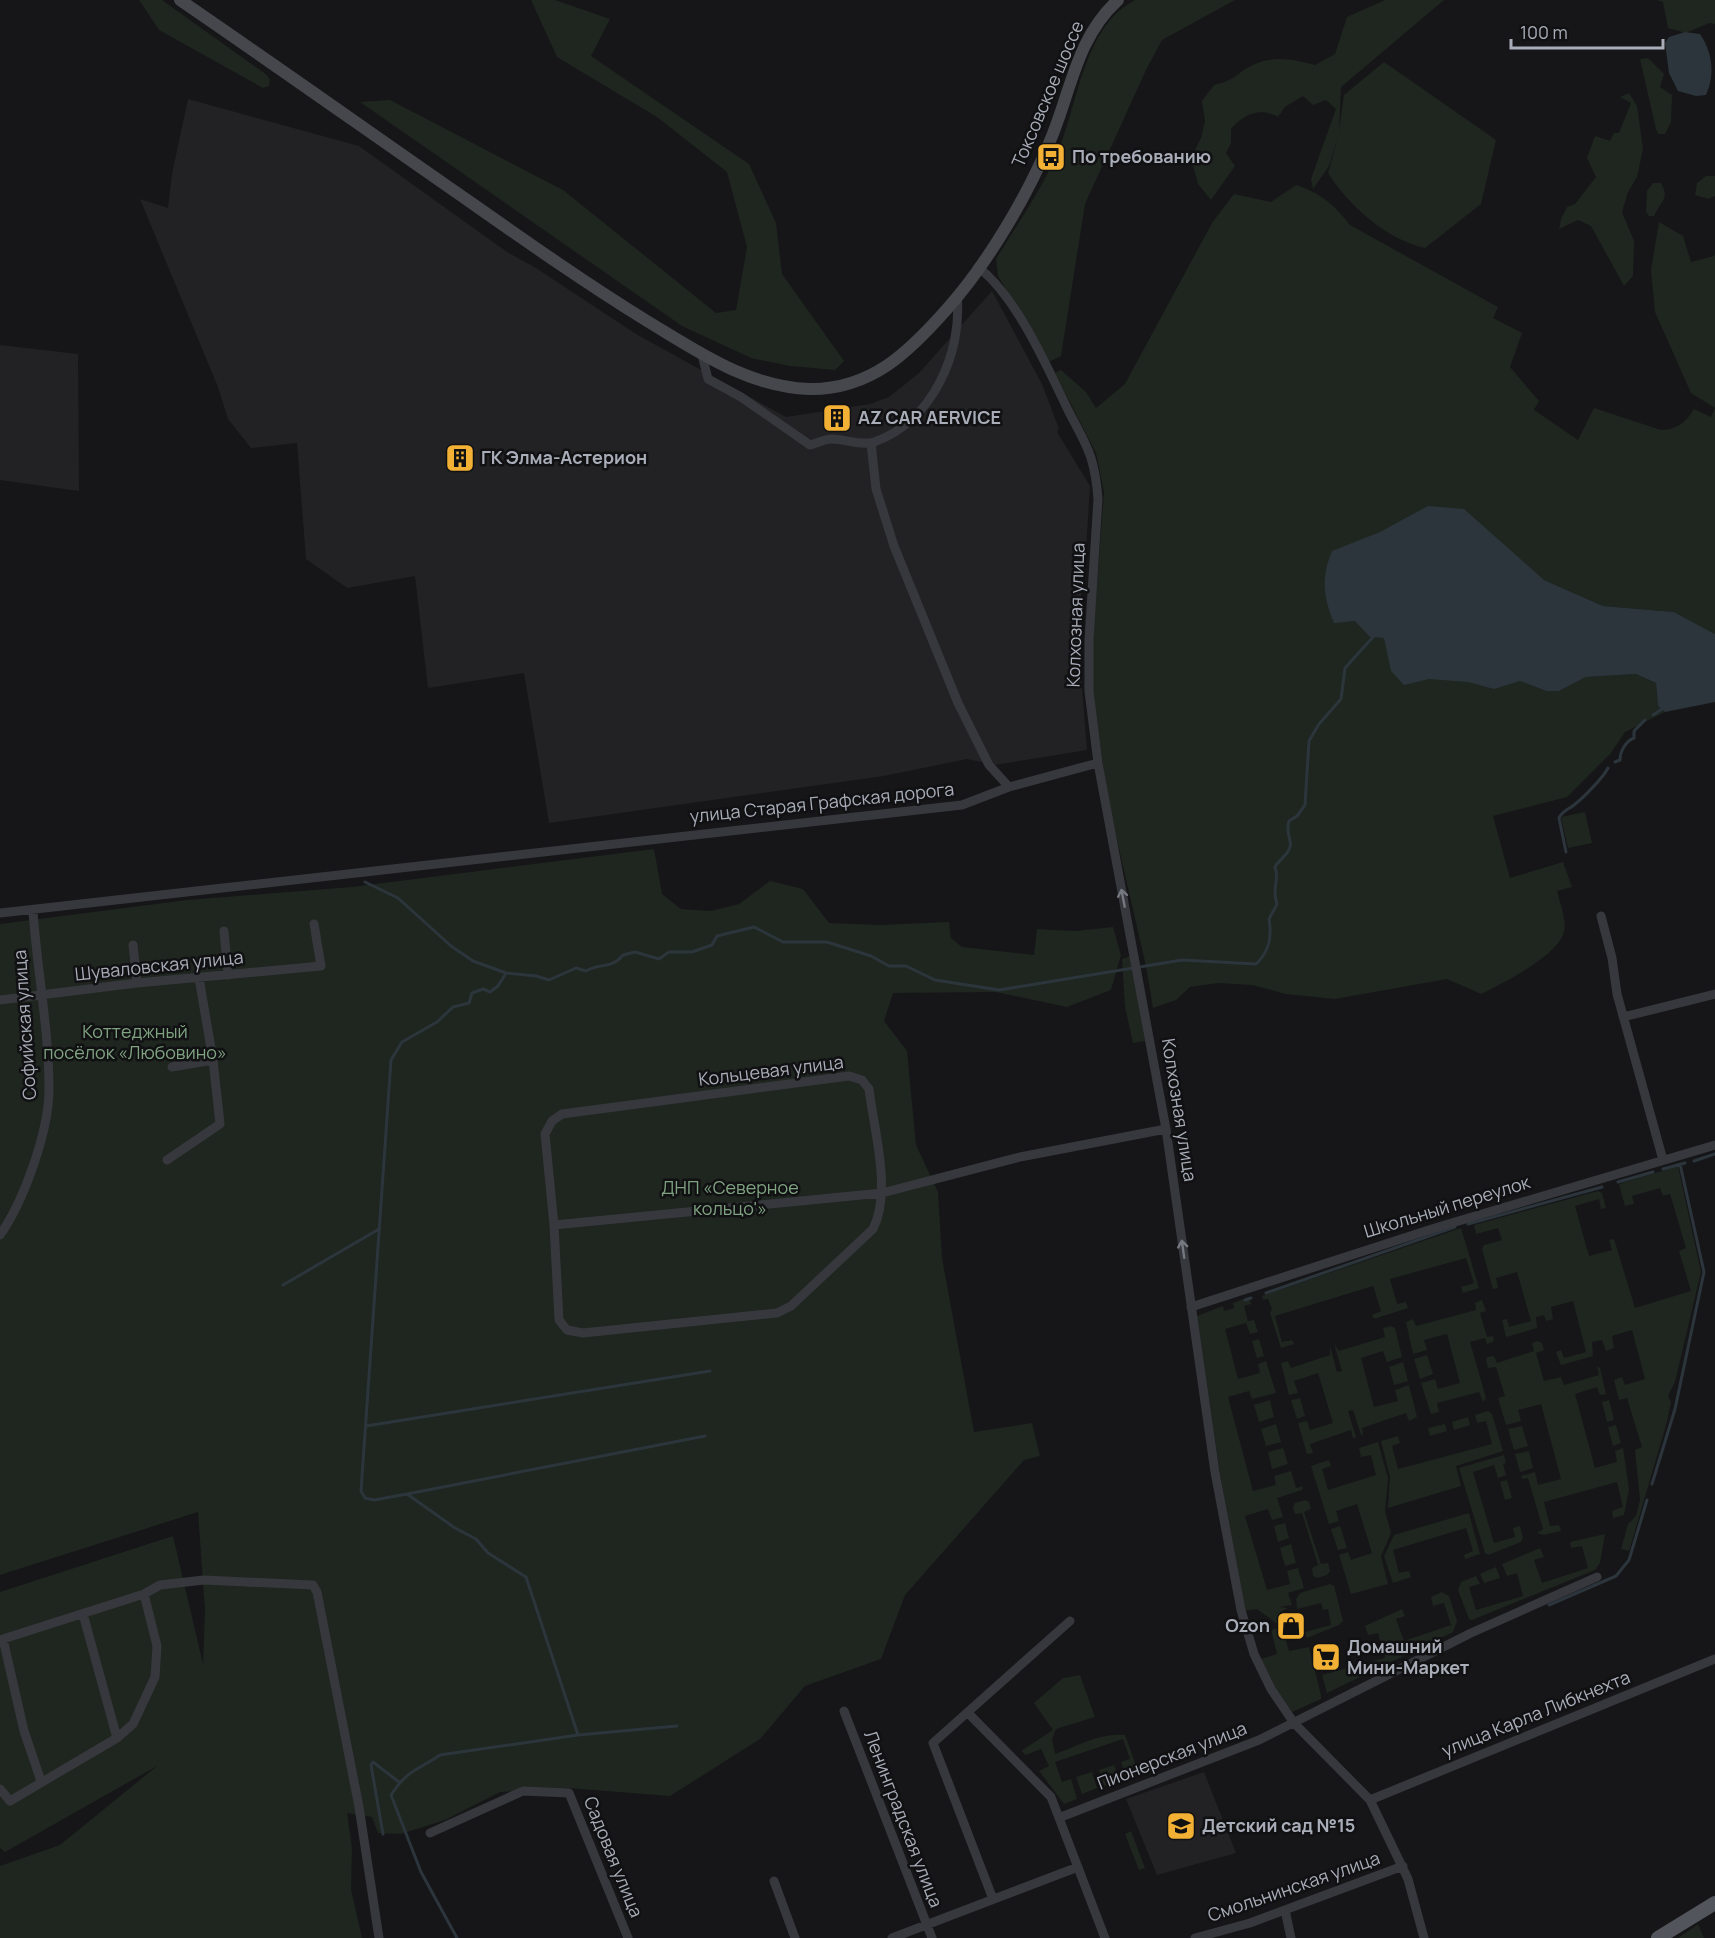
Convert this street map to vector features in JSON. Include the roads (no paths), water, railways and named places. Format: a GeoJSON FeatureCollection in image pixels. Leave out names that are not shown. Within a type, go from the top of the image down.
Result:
{"type":"FeatureCollection","features":[{"type":"Feature","properties":{"kind":"main road"},"geometry":{"type":"LineString","coordinates":[[180,0],[283,70]]}},
{"type":"Feature","properties":{"kind":"main road"},"geometry":{"type":"LineString","coordinates":[[191,0],[283,70]]}},
{"type":"Feature","properties":{"kind":"main road","name":"Токсовское шоссе"},"geometry":{"type":"LineString","coordinates":[[283,70],[592,286],[702,355],[756,379],[786,387],[812,389],[844,385],[874,373],[905,355],[957,295],[978,267],[1016,207],[1050,142],[1085,42],[1099,20],[1118,0]]}},
{"type":"Feature","properties":{"kind":"main road"},"geometry":{"type":"LineString","coordinates":[[1658,1938],[1715,1903]]}},
{"type":"Feature","properties":{"kind":"street","name":"Колхозная улица"},"geometry":{"type":"LineString","coordinates":[[978,267],[993,279],[1006,297],[1052,375],[1090,456],[1096,480],[1098,499],[1089,651],[1089,691],[1098,763],[1166,1129],[1215,1472],[1241,1610],[1254,1654],[1271,1689],[1294,1723],[1370,1800],[1403,1866],[1424,1938]]}},
{"type":"Feature","properties":{"kind":"street"},"geometry":{"type":"LineString","coordinates":[[702,355],[708,379],[741,397],[810,445],[830,439],[871,443],[900,430],[923,409],[937,386],[958,330],[957,295]]}},
{"type":"Feature","properties":{"kind":"street"},"geometry":{"type":"LineString","coordinates":[[871,443],[876,489],[894,546],[958,703],[989,765],[1009,787]]}},
{"type":"Feature","properties":{"kind":"street","name":"улица Старая Графская дорога"},"geometry":{"type":"LineString","coordinates":[[0,913],[962,805],[1009,787],[1098,763]]}},
{"type":"Feature","properties":{"kind":"street","name":"Софийская улица"},"geometry":{"type":"LineString","coordinates":[[0,1235],[11,1219],[25,1188],[47,1107],[49,1089],[43,996],[33,911]]}},
{"type":"Feature","properties":{"kind":"street"},"geometry":{"type":"LineString","coordinates":[[1601,916],[1623,1017],[1663,1160]]}},
{"type":"Feature","properties":{"kind":"street","name":"Шуваловская улица"},"geometry":{"type":"LineString","coordinates":[[0,1000],[137,983],[321,966],[314,924]]}},
{"type":"Feature","properties":{"kind":"street"},"geometry":{"type":"LineString","coordinates":[[224,931],[228,975]]}},
{"type":"Feature","properties":{"kind":"street"},"geometry":{"type":"LineString","coordinates":[[133,945],[137,983]]}},
{"type":"Feature","properties":{"kind":"street"},"geometry":{"type":"LineString","coordinates":[[167,1160],[220,1124],[213,1060],[199,978]]}},
{"type":"Feature","properties":{"kind":"street"},"geometry":{"type":"LineString","coordinates":[[1623,1017],[1715,994]]}},
{"type":"Feature","properties":{"kind":"street"},"geometry":{"type":"LineString","coordinates":[[172,1067],[213,1060]]}},
{"type":"Feature","properties":{"kind":"street","name":"Кольцевая улица"},"geometry":{"type":"LineString","coordinates":[[849,1076],[862,1080],[869,1089],[882,1193],[880,1215],[873,1229],[791,1306],[777,1313],[584,1333],[567,1330],[559,1320],[554,1225],[545,1134],[552,1121],[562,1114],[849,1076]]}},
{"type":"Feature","properties":{"kind":"street"},"geometry":{"type":"LineString","coordinates":[[554,1225],[882,1193],[1020,1157],[1166,1129]]}},
{"type":"Feature","properties":{"kind":"street","name":"Школьный переулок"},"geometry":{"type":"LineString","coordinates":[[1191,1307],[1302,1269],[1715,1145]]}},
{"type":"Feature","properties":{"kind":"street","name":"Пионерская улица"},"geometry":{"type":"LineString","coordinates":[[1061,1817],[1259,1740],[1471,1634],[1597,1578]]}},
{"type":"Feature","properties":{"kind":"street"},"geometry":{"type":"LineString","coordinates":[[41,1781],[24,1731],[1,1640],[144,1594],[160,1585],[204,1581],[313,1585],[317,1592],[357,1796],[379,1938]]}},
{"type":"Feature","properties":{"kind":"street"},"geometry":{"type":"LineString","coordinates":[[0,1789],[10,1801],[117,1738],[133,1724],[156,1677],[157,1646],[144,1594]]}},
{"type":"Feature","properties":{"kind":"street"},"geometry":{"type":"LineString","coordinates":[[83,1614],[117,1738]]}},
{"type":"Feature","properties":{"kind":"street"},"geometry":{"type":"LineString","coordinates":[[993,1899],[933,1743],[969,1714],[1070,1621]]}},
{"type":"Feature","properties":{"kind":"street","name":"улица Карла Либкнехта"},"geometry":{"type":"LineString","coordinates":[[1370,1800],[1715,1659]]}},
{"type":"Feature","properties":{"kind":"street","name":"Ленинградская улица"},"geometry":{"type":"LineString","coordinates":[[844,1711],[932,1938]]}},
{"type":"Feature","properties":{"kind":"street"},"geometry":{"type":"LineString","coordinates":[[969,1714],[1051,1797],[1061,1817],[1106,1938]]}},
{"type":"Feature","properties":{"kind":"street","name":"Садовая улица"},"geometry":{"type":"LineString","coordinates":[[430,1833],[523,1791],[569,1793],[628,1938]]}},
{"type":"Feature","properties":{"kind":"street","name":"Смольнинская улица"},"geometry":{"type":"LineString","coordinates":[[1195,1938],[1285,1910],[1403,1866]]}},
{"type":"Feature","properties":{"kind":"street"},"geometry":{"type":"LineString","coordinates":[[892,1938],[1078,1867]]}},
{"type":"Feature","properties":{"kind":"street"},"geometry":{"type":"LineString","coordinates":[[774,1881],[795,1938]]}},
{"type":"Feature","properties":{"kind":"street"},"geometry":{"type":"LineString","coordinates":[[1285,1910],[1291,1938]]}},
{"type":"Feature","properties":{"kind":"waterway"},"geometry":{"type":"LineString","coordinates":[[705,1436],[407,1494],[374,1500],[365,1498],[361,1491],[391,1060],[402,1042],[437,1022],[453,1007],[469,1003],[472,993],[483,989],[490,992],[498,986],[506,973],[536,976],[549,980],[576,968],[586,971],[610,964],[623,955],[635,952],[659,959],[669,952],[692,952],[712,945],[717,936],[754,927],[783,942],[827,942],[871,956],[889,966],[906,966],[935,980],[999,990],[1182,960],[1256,964],[1269,943],[1269,919],[1277,904],[1275,867],[1289,849],[1289,821],[1297,816],[1305,805],[1309,741],[1319,724],[1341,699],[1345,668],[1373,637]]}},
{"type":"Feature","properties":{"kind":"waterway"},"geometry":{"type":"LineString","coordinates":[[1653,715],[1662,709]]}},
{"type":"Feature","properties":{"kind":"waterway"},"geometry":{"type":"LineString","coordinates":[[1615,762],[1620,760],[1624,747],[1634,738],[1634,731],[1645,720]]}},
{"type":"Feature","properties":{"kind":"waterway"},"geometry":{"type":"LineString","coordinates":[[1566,852],[1559,818],[1563,812],[1587,793],[1608,768]]}},
{"type":"Feature","properties":{"kind":"waterway"},"geometry":{"type":"LineString","coordinates":[[365,882],[398,898],[451,946],[473,961],[506,973]]}},
{"type":"Feature","properties":{"kind":"waterway"},"geometry":{"type":"LineString","coordinates":[[1694,1161],[1715,1154]]}},
{"type":"Feature","properties":{"kind":"waterway"},"geometry":{"type":"LineString","coordinates":[[1663,1169],[1685,1163]]}},
{"type":"Feature","properties":{"kind":"waterway"},"geometry":{"type":"LineString","coordinates":[[1652,1484],[1675,1409],[1704,1272],[1680,1164]]}},
{"type":"Feature","properties":{"kind":"waterway"},"geometry":{"type":"LineString","coordinates":[[1618,1182],[1653,1172]]}},
{"type":"Feature","properties":{"kind":"waterway"},"geometry":{"type":"LineString","coordinates":[[1468,1224],[1602,1187]]}},
{"type":"Feature","properties":{"kind":"waterway"},"geometry":{"type":"LineString","coordinates":[[1266,1293],[1455,1227]]}},
{"type":"Feature","properties":{"kind":"waterway"},"geometry":{"type":"LineString","coordinates":[[283,1285],[379,1229]]}},
{"type":"Feature","properties":{"kind":"waterway"},"geometry":{"type":"LineString","coordinates":[[1245,1300],[1251,1298]]}},
{"type":"Feature","properties":{"kind":"waterway"},"geometry":{"type":"LineString","coordinates":[[366,1426],[710,1371]]}},
{"type":"Feature","properties":{"kind":"waterway"},"geometry":{"type":"LineString","coordinates":[[407,1494],[455,1528],[476,1539],[488,1553],[526,1577],[578,1735],[677,1726]]}},
{"type":"Feature","properties":{"kind":"waterway"},"geometry":{"type":"LineString","coordinates":[[1549,1605],[1616,1576],[1629,1560],[1647,1500]]}},
{"type":"Feature","properties":{"kind":"waterway"},"geometry":{"type":"LineString","coordinates":[[457,1938],[421,1872],[391,1795],[408,1775],[440,1755],[578,1735]]}},
{"type":"Feature","properties":{"kind":"waterway"},"geometry":{"type":"LineString","coordinates":[[383,1834],[371,1765],[373,1762],[399,1782]]}},
{"type":"Feature","properties":{"kind":"place","name":"По требованию"},"geometry":{"type":"Point","coordinates":[1051,157]}},
{"type":"Feature","properties":{"kind":"place","name":"AZ CAR AERVICE"},"geometry":{"type":"Point","coordinates":[837,418]}},
{"type":"Feature","properties":{"kind":"place","name":"ГК Элма-Астерион"},"geometry":{"type":"Point","coordinates":[460,458]}},
{"type":"Feature","properties":{"kind":"place","name":"Ozon"},"geometry":{"type":"Point","coordinates":[1291,1626]}},
{"type":"Feature","properties":{"kind":"place","name":"Домашний Мини-Маркет"},"geometry":{"type":"Point","coordinates":[1326,1657]}},
{"type":"Feature","properties":{"kind":"place","name":"Детский сад №15"},"geometry":{"type":"Point","coordinates":[1181,1826]}},
{"type":"Feature","properties":{"kind":"park label","name":"Коттеджный посёлок «Любовино»"},"geometry":{"type":"Point","coordinates":[135,1042]}},
{"type":"Feature","properties":{"kind":"park label","name":"ДНП «Северное кольцо'»"},"geometry":{"type":"Point","coordinates":[730,1198]}}]}
